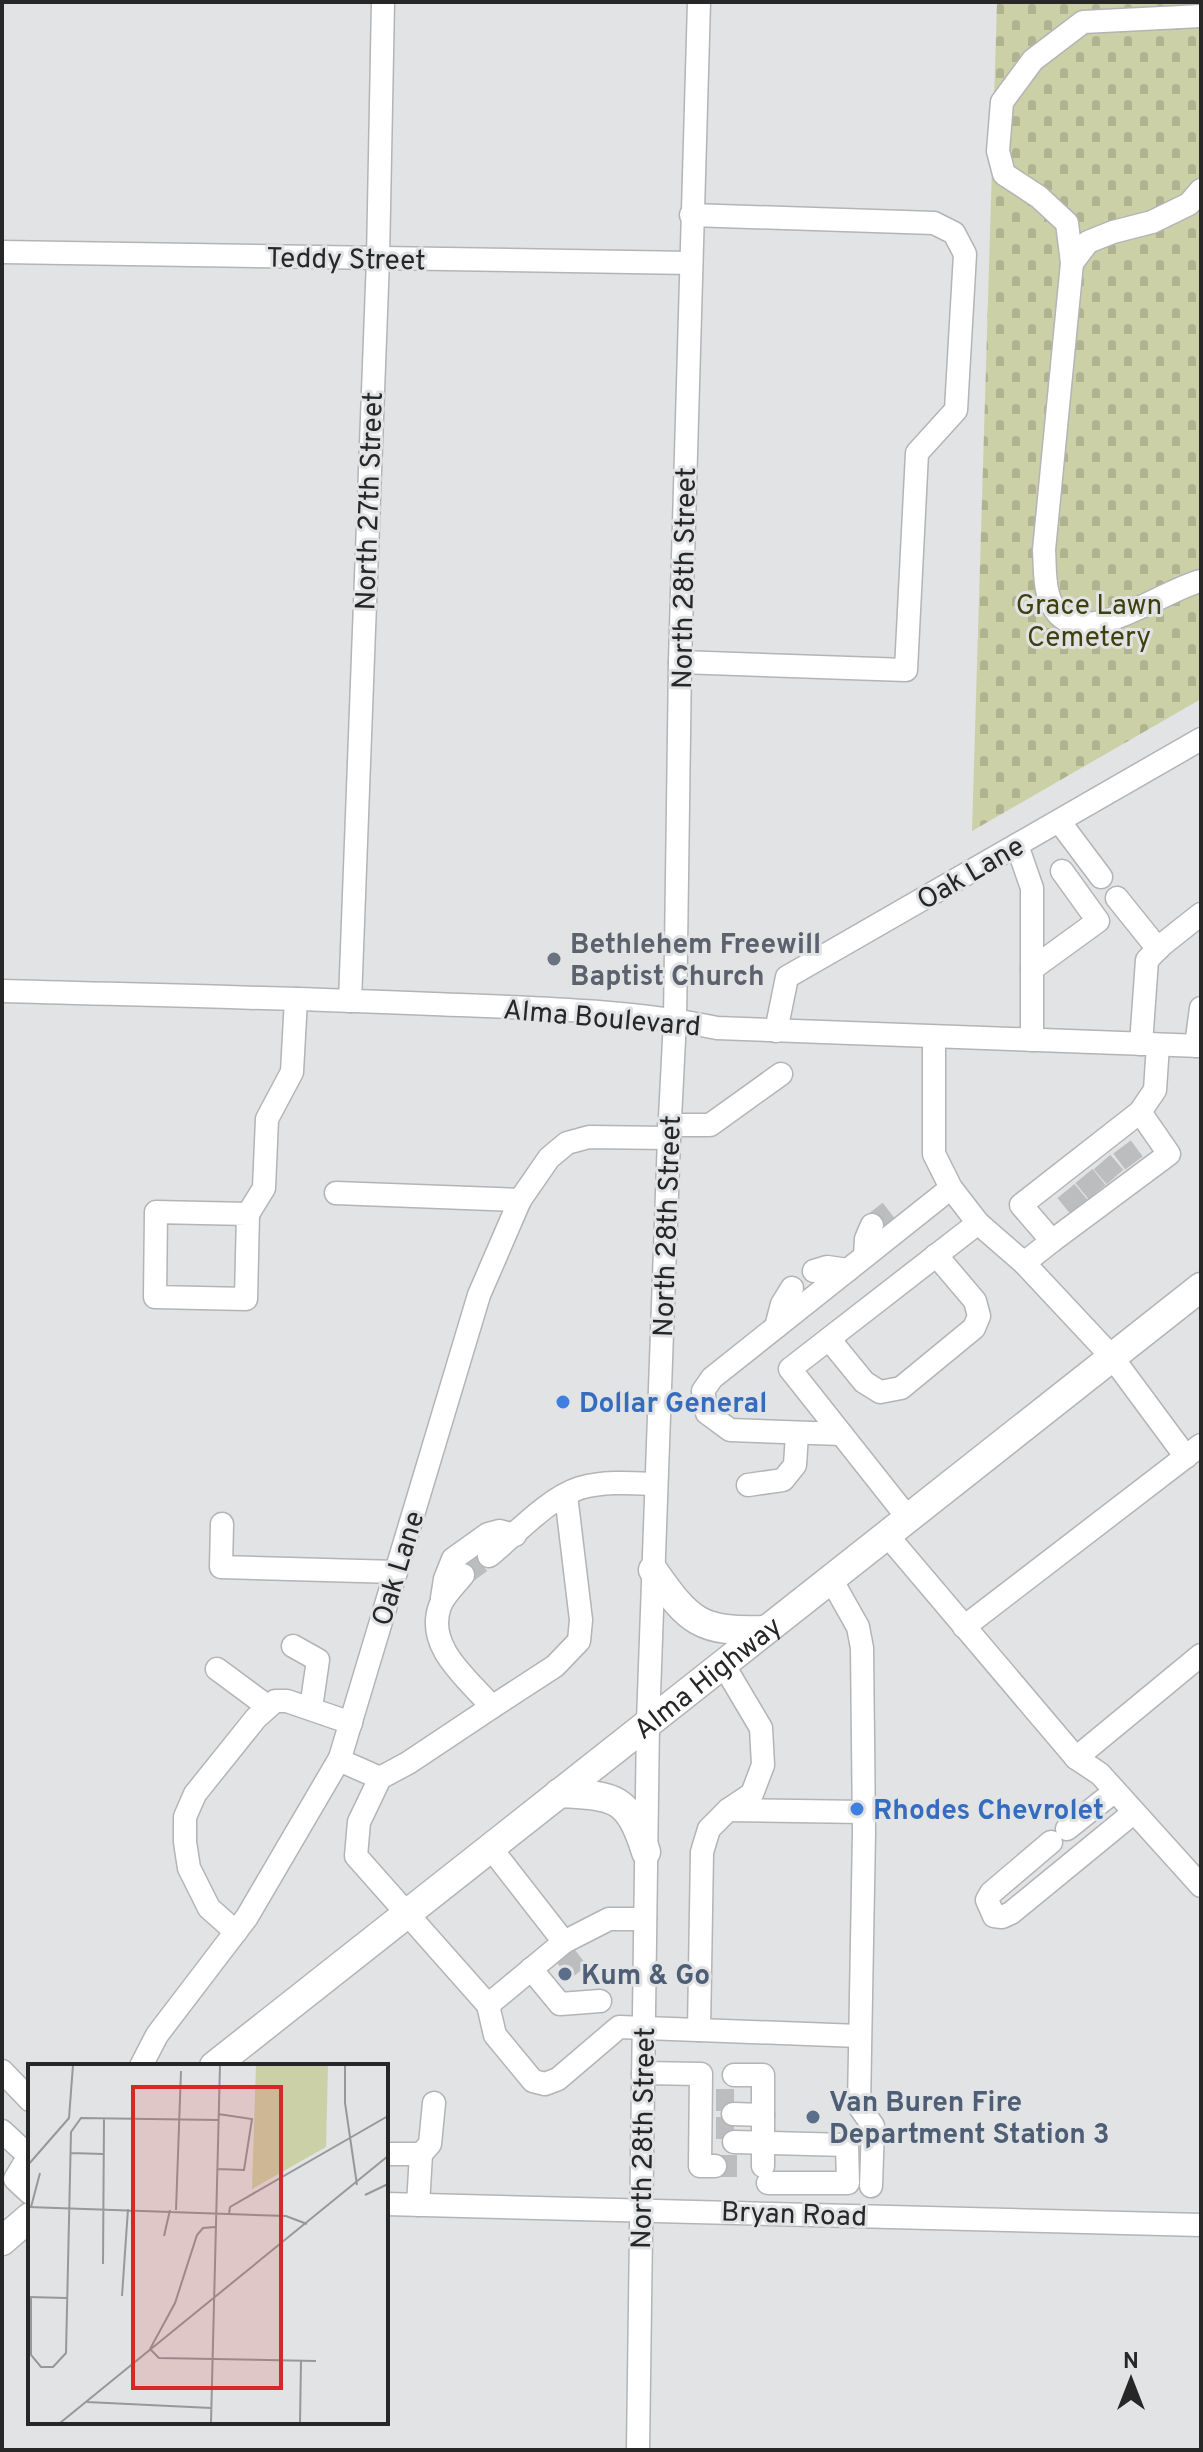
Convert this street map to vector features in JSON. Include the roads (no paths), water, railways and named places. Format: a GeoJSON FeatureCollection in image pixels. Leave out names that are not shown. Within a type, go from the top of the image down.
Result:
{"type":"FeatureCollection","features":[{"type":"Feature","properties":{"kind":"main road","name":"Alma Highway"},"geometry":{"type":"LineString","coordinates":[[217,2064],[1201,1287]]}},
{"type":"Feature","properties":{"kind":"main road"},"geometry":{"type":"LineString","coordinates":[[653,1570],[687,1614],[702,1625],[732,1631],[766,1630]]}},
{"type":"Feature","properties":{"kind":"main road"},"geometry":{"type":"LineString","coordinates":[[559,1793],[602,1795],[625,1807],[637,1822],[646,1852]]}},
{"type":"Feature","properties":{"kind":"main road"},"geometry":{"type":"LineString","coordinates":[[2,2241],[28,2219]]}},
{"type":"Feature","properties":{"kind":"street","name":"North 27th Street"},"geometry":{"type":"LineString","coordinates":[[350,1001],[378,259],[383,2]]}},
{"type":"Feature","properties":{"kind":"street","name":"North 28th Street"},"geometry":{"type":"LineString","coordinates":[[638,2450],[648,1722],[675,1020],[680,662],[699,2]]}},
{"type":"Feature","properties":{"kind":"street"},"geometry":{"type":"LineString","coordinates":[[1201,16],[1083,22],[1033,60],[1002,102],[998,151],[1004,174],[1039,197],[1067,223],[1072,263],[1044,550],[1047,594],[1057,613],[1074,624],[1102,623],[1201,581]]}},
{"type":"Feature","properties":{"kind":"street"},"geometry":{"type":"LineString","coordinates":[[1072,263],[1088,242],[1152,222],[1197,198]]}},
{"type":"Feature","properties":{"kind":"street"},"geometry":{"type":"LineString","coordinates":[[680,662],[906,670],[917,453],[956,410],[965,254],[954,233],[934,223],[691,215]]}},
{"type":"Feature","properties":{"kind":"street","name":"Teddy Street"},"geometry":{"type":"LineString","coordinates":[[2,252],[691,263]]}},
{"type":"Feature","properties":{"kind":"street","name":"Oak Lane"},"geometry":{"type":"LineString","coordinates":[[776,1031],[787,977],[1201,739]]}},
{"type":"Feature","properties":{"kind":"street"},"geometry":{"type":"LineString","coordinates":[[1059,821],[1101,877]]}},
{"type":"Feature","properties":{"kind":"street"},"geometry":{"type":"LineString","coordinates":[[1017,845],[1032,888],[1032,1040]]}},
{"type":"Feature","properties":{"kind":"street"},"geometry":{"type":"LineString","coordinates":[[1032,888],[1086,856]]}},
{"type":"Feature","properties":{"kind":"street"},"geometry":{"type":"LineString","coordinates":[[1032,969],[1098,921],[1062,871]]}},
{"type":"Feature","properties":{"kind":"street"},"geometry":{"type":"LineString","coordinates":[[1117,898],[1158,949]]}},
{"type":"Feature","properties":{"kind":"street"},"geometry":{"type":"LineString","coordinates":[[1052,1241],[1021,1205],[1072,1198],[1128,1155],[1140,1112],[1155,1090],[1147,960],[1201,914]]}},
{"type":"Feature","properties":{"kind":"street","name":"Alma Boulevard"},"geometry":{"type":"LineString","coordinates":[[2,991],[602,1011],[717,1028],[1198,1046]]}},
{"type":"Feature","properties":{"kind":"street"},"geometry":{"type":"LineString","coordinates":[[248,1214],[156,1212],[155,1297],[246,1299],[248,1214],[264,1188],[267,1119],[292,1072],[296,999]]}},
{"type":"Feature","properties":{"kind":"street"},"geometry":{"type":"LineString","coordinates":[[1198,1046],[1201,1008]]}},
{"type":"Feature","properties":{"kind":"street"},"geometry":{"type":"LineString","coordinates":[[934,1037],[934,1154],[951,1188],[978,1223],[1024,1263],[1194,1451],[964,1627]]}},
{"type":"Feature","properties":{"kind":"street","name":"Oak Lane"},"geometry":{"type":"LineString","coordinates":[[142,2064],[157,2035],[247,1917],[339,1760],[479,1295],[520,1200],[549,1158],[567,1143],[589,1137],[669,1132],[710,1125],[781,1074]]}},
{"type":"Feature","properties":{"kind":"street"},"geometry":{"type":"LineString","coordinates":[[1024,1263],[1052,1241],[1072,1198],[1108,1169],[1128,1155],[1169,1154],[1140,1112]]}},
{"type":"Feature","properties":{"kind":"street"},"geometry":{"type":"LineString","coordinates":[[841,1434],[730,1430],[707,1413],[703,1391],[712,1378],[951,1188]]}},
{"type":"Feature","properties":{"kind":"street"},"geometry":{"type":"LineString","coordinates":[[336,1193],[520,1200]]}},
{"type":"Feature","properties":{"kind":"street"},"geometry":{"type":"LineString","coordinates":[[894,1208],[924,1210]]}},
{"type":"Feature","properties":{"kind":"street"},"geometry":{"type":"LineString","coordinates":[[978,1223],[790,1369],[841,1434],[897,1527],[964,1627],[1076,1758],[1100,1774],[1201,1886]]}},
{"type":"Feature","properties":{"kind":"street"},"geometry":{"type":"LineString","coordinates":[[857,1263],[872,1225]]}},
{"type":"Feature","properties":{"kind":"street"},"geometry":{"type":"LineString","coordinates":[[829,1339],[864,1382],[880,1392],[901,1388],[974,1328],[979,1316],[975,1301],[936,1255]]}},
{"type":"Feature","properties":{"kind":"street"},"geometry":{"type":"LineString","coordinates":[[814,1271],[857,1263]]}},
{"type":"Feature","properties":{"kind":"street"},"geometry":{"type":"LineString","coordinates":[[776,1327],[782,1304],[792,1288]]}},
{"type":"Feature","properties":{"kind":"street"},"geometry":{"type":"LineString","coordinates":[[748,1485],[783,1480],[795,1465],[797,1434]]}},
{"type":"Feature","properties":{"kind":"street"},"geometry":{"type":"LineString","coordinates":[[489,1556],[556,1499],[579,1488],[607,1483],[656,1484]]}},
{"type":"Feature","properties":{"kind":"street"},"geometry":{"type":"LineString","coordinates":[[566,1495],[581,1620],[579,1641],[555,1666],[408,1763],[380,1778],[359,1822],[356,1856],[488,2005],[495,2035],[533,2081],[545,2084],[558,2079],[619,2027],[859,2036]]}},
{"type":"Feature","properties":{"kind":"street"},"geometry":{"type":"LineString","coordinates":[[222,1524],[221,1567],[396,1572]]}},
{"type":"Feature","properties":{"kind":"street"},"geometry":{"type":"LineString","coordinates":[[492,1707],[442,1650],[436,1621],[445,1579],[453,1559],[488,1534],[499,1531],[515,1535]]}},
{"type":"Feature","properties":{"kind":"street"},"geometry":{"type":"LineString","coordinates":[[441,1603],[463,1575]]}},
{"type":"Feature","properties":{"kind":"street"},"geometry":{"type":"LineString","coordinates":[[831,1579],[858,1627],[862,1648],[864,1812],[859,2106],[873,2126],[871,2186]]}},
{"type":"Feature","properties":{"kind":"street"},"geometry":{"type":"LineString","coordinates":[[293,1646],[318,1660],[311,1708]]}},
{"type":"Feature","properties":{"kind":"street"},"geometry":{"type":"LineString","coordinates":[[1076,1758],[1201,1655]]}},
{"type":"Feature","properties":{"kind":"street"},"geometry":{"type":"LineString","coordinates":[[699,2030],[702,1852],[709,1829],[728,1810],[752,1794],[763,1765],[761,1728],[723,1664]]}},
{"type":"Feature","properties":{"kind":"street"},"geometry":{"type":"LineString","coordinates":[[217,1669],[267,1706]]}},
{"type":"Feature","properties":{"kind":"street"},"geometry":{"type":"LineString","coordinates":[[236,1932],[209,1908],[197,1888],[187,1855],[185,1817],[195,1794],[267,1706],[275,1701],[287,1701],[351,1723]]}},
{"type":"Feature","properties":{"kind":"street"},"geometry":{"type":"LineString","coordinates":[[339,1760],[380,1778]]}},
{"type":"Feature","properties":{"kind":"street"},"geometry":{"type":"LineString","coordinates":[[1115,1791],[991,1893],[987,1900],[994,1916],[1011,1913],[1133,1813]]}},
{"type":"Feature","properties":{"kind":"street"},"geometry":{"type":"LineString","coordinates":[[728,1810],[864,1812]]}},
{"type":"Feature","properties":{"kind":"street"},"geometry":{"type":"LineString","coordinates":[[490,1847],[563,1948]]}},
{"type":"Feature","properties":{"kind":"street"},"geometry":{"type":"LineString","coordinates":[[488,2005],[531,1969],[609,1919],[645,1919]]}},
{"type":"Feature","properties":{"kind":"street"},"geometry":{"type":"LineString","coordinates":[[531,1969],[560,2004],[600,2001]]}},
{"type":"Feature","properties":{"kind":"street"},"geometry":{"type":"LineString","coordinates":[[585,1981],[619,2027]]}},
{"type":"Feature","properties":{"kind":"street"},"geometry":{"type":"LineString","coordinates":[[2,2071],[28,2098]]}},
{"type":"Feature","properties":{"kind":"street"},"geometry":{"type":"LineString","coordinates":[[643,2073],[717,2108],[763,2115],[847,2145],[848,2183],[816,2183],[758,2172]]}},
{"type":"Feature","properties":{"kind":"street"},"geometry":{"type":"LineString","coordinates":[[715,2166],[700,2166],[717,2108],[763,2075],[758,2172],[767,2212]]}},
{"type":"Feature","properties":{"kind":"street"},"geometry":{"type":"LineString","coordinates":[[418,2205],[421,2154],[430,2144],[434,2103]]}},
{"type":"Feature","properties":{"kind":"street"},"geometry":{"type":"LineString","coordinates":[[2,2131],[28,2154]]}},
{"type":"Feature","properties":{"kind":"street"},"geometry":{"type":"LineString","coordinates":[[388,2154],[421,2154]]}},
{"type":"Feature","properties":{"kind":"street"},"geometry":{"type":"LineString","coordinates":[[16,2185],[28,2157]]}},
{"type":"Feature","properties":{"kind":"street"},"geometry":{"type":"LineString","coordinates":[[816,2183],[816,2214]]}},
{"type":"Feature","properties":{"kind":"street","name":"Bryan Road"},"geometry":{"type":"LineString","coordinates":[[388,2204],[1201,2225]]}},
{"type":"Feature","properties":{"kind":"tunnel"},"geometry":{"type":"LineString","coordinates":[[1122,1147],[1134,1163]]}},
{"type":"Feature","properties":{"kind":"tunnel"},"geometry":{"type":"LineString","coordinates":[[1102,1162],[1115,1177]]}},
{"type":"Feature","properties":{"kind":"tunnel"},"geometry":{"type":"LineString","coordinates":[[1084,1176],[1097,1192]]}},
{"type":"Feature","properties":{"kind":"tunnel"},"geometry":{"type":"LineString","coordinates":[[1066,1191],[1079,1207]]}},
{"type":"Feature","properties":{"kind":"tunnel"},"geometry":{"type":"LineString","coordinates":[[872,1225],[894,1208]]}},
{"type":"Feature","properties":{"kind":"tunnel"},"geometry":{"type":"LineString","coordinates":[[463,1575],[489,1556]]}},
{"type":"Feature","properties":{"kind":"tunnel"},"geometry":{"type":"LineString","coordinates":[[565,1955],[585,1981]]}},
{"type":"Feature","properties":{"kind":"tunnel"},"geometry":{"type":"LineString","coordinates":[[716,2100],[734,2100]]}},
{"type":"Feature","properties":{"kind":"tunnel"},"geometry":{"type":"LineString","coordinates":[[716,2128],[734,2128]]}},
{"type":"Feature","properties":{"kind":"tunnel"},"geometry":{"type":"LineString","coordinates":[[715,2166],[745,2166]]}},
{"type":"Feature","properties":{"kind":"place","name":"Bethlehem Freewill Baptist Church"},"geometry":{"type":"Point","coordinates":[554,959]}},
{"type":"Feature","properties":{"kind":"place","name":"Dollar General"},"geometry":{"type":"Point","coordinates":[563,1402]}},
{"type":"Feature","properties":{"kind":"place","name":"Rhodes Chevrolet"},"geometry":{"type":"Point","coordinates":[857,1809]}},
{"type":"Feature","properties":{"kind":"place","name":"Kum & Go"},"geometry":{"type":"Point","coordinates":[565,1974]}},
{"type":"Feature","properties":{"kind":"place","name":"Van Buren Fire Department Station 3"},"geometry":{"type":"Point","coordinates":[813,2117]}},
{"type":"Feature","properties":{"kind":"park label","name":"Grace Lawn Cemetery"},"geometry":{"type":"Point","coordinates":[1089,620]}}]}
